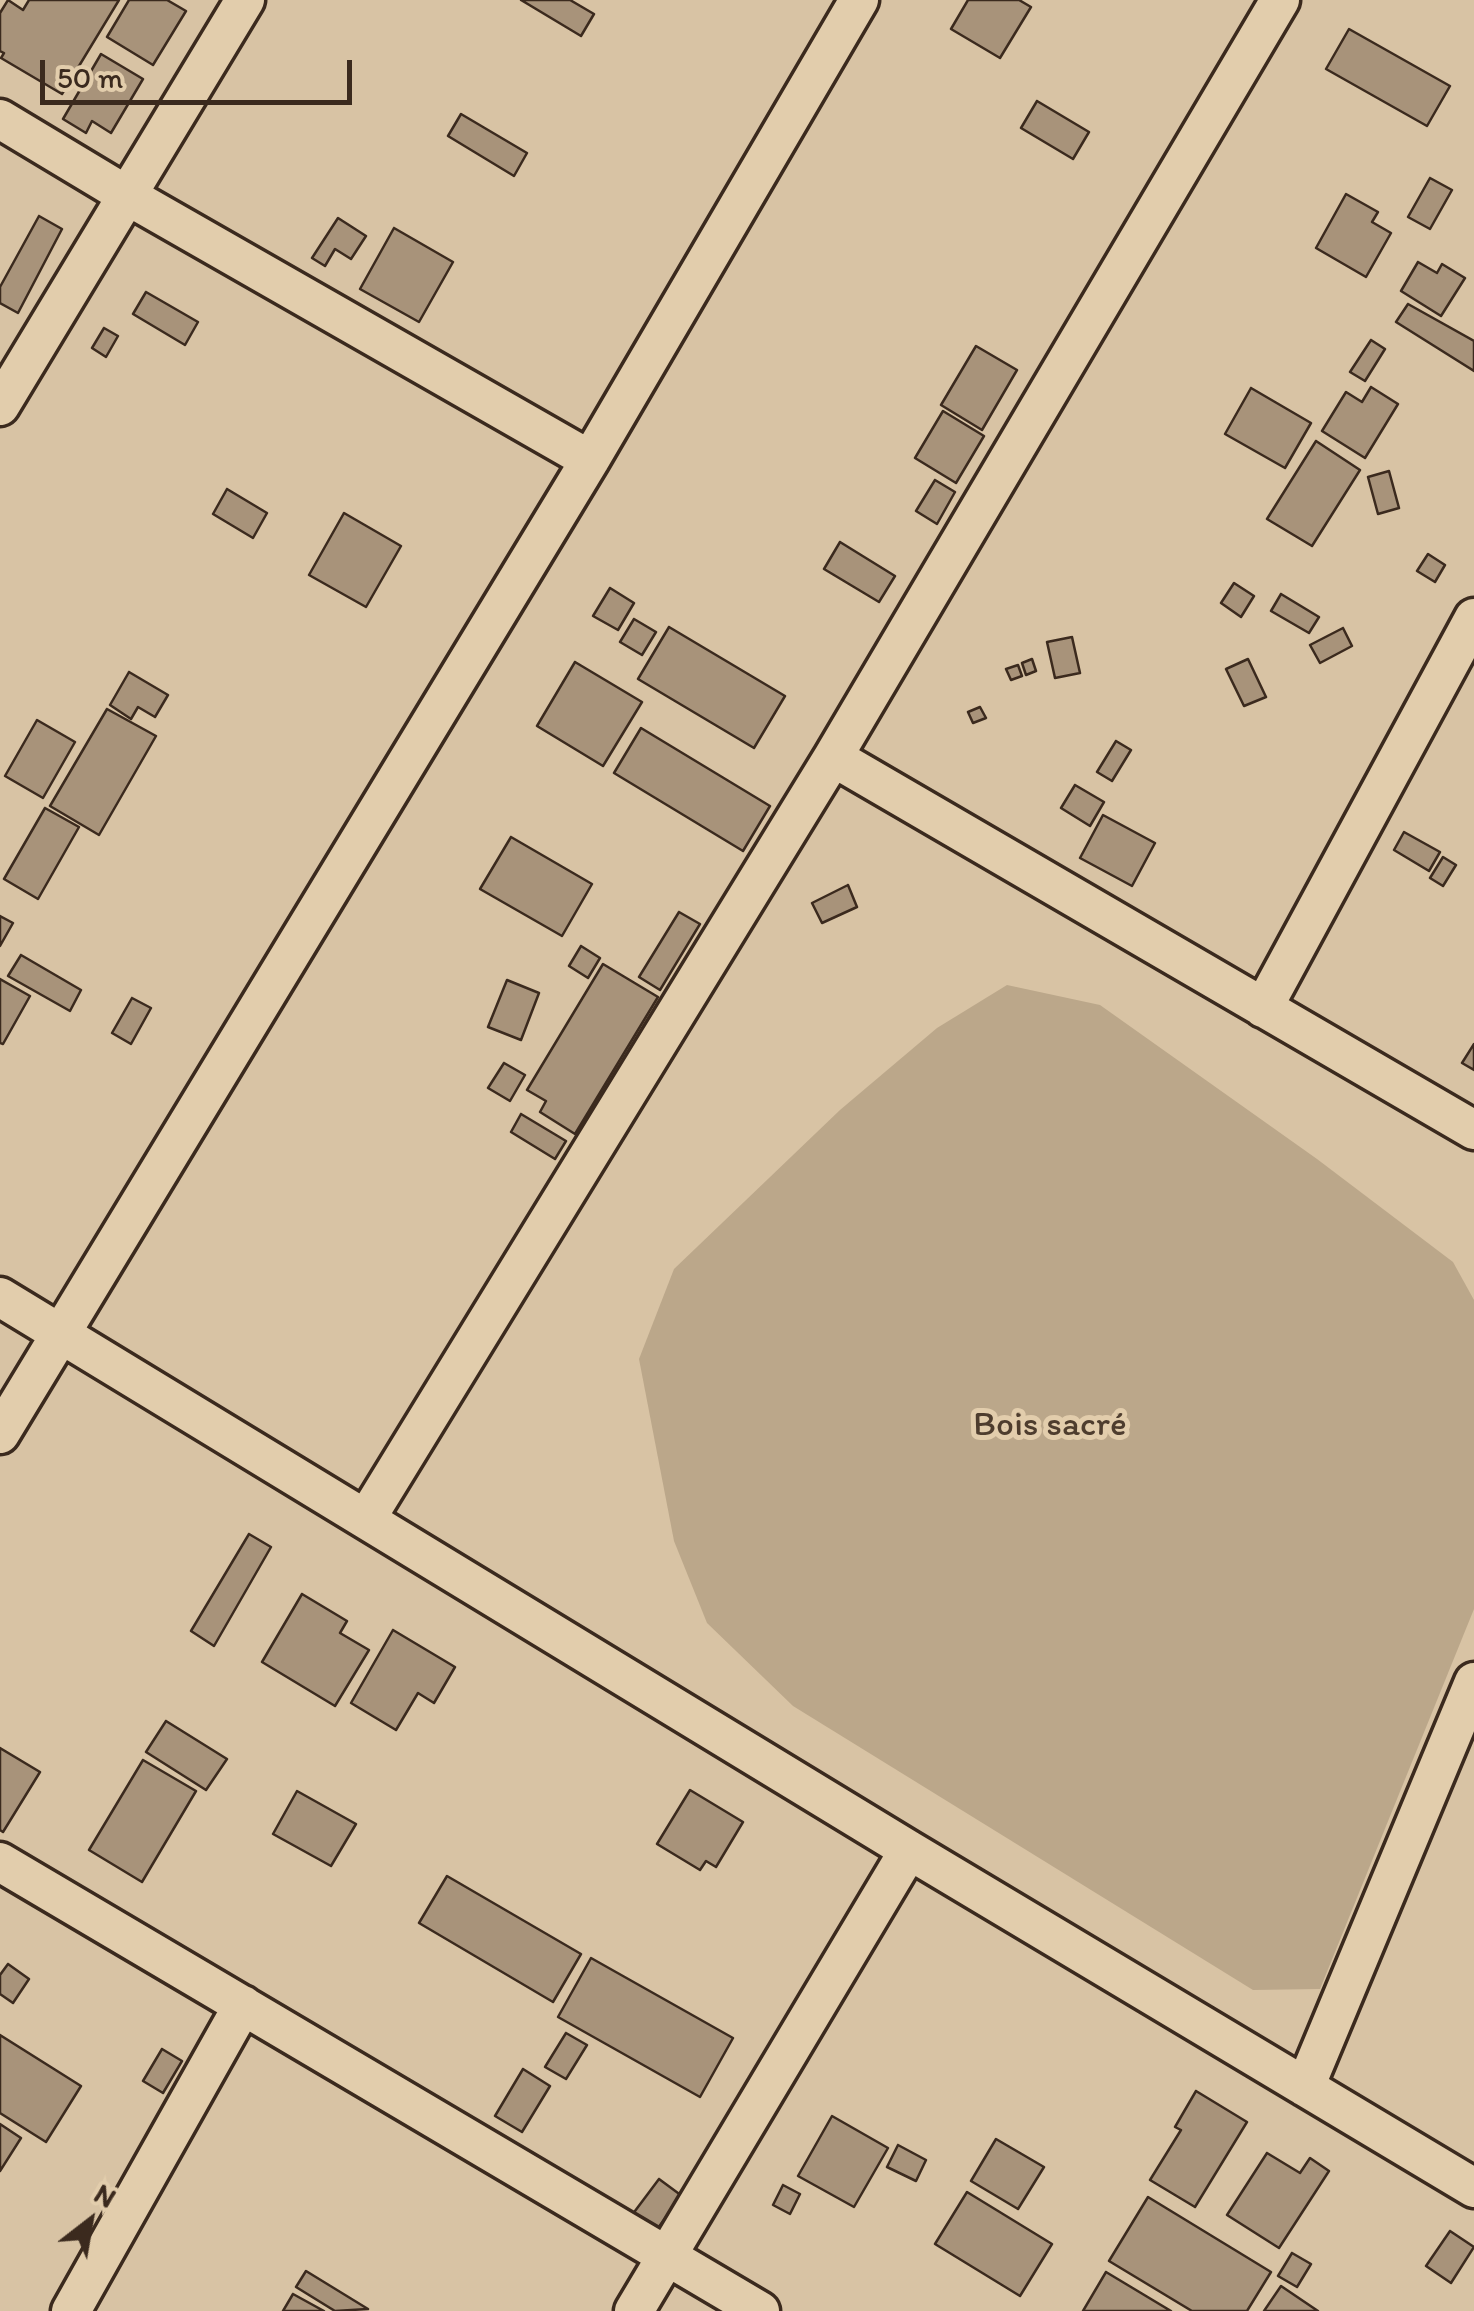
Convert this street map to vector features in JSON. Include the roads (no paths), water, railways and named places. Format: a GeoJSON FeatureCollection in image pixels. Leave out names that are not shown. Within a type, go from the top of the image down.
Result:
{"type":"FeatureCollection","features":[{"type":"Feature","properties":{"kind":"street"},"geometry":{"type":"LineString","coordinates":[[0,406],[245,0]]}},
{"type":"Feature","properties":{"kind":"street"},"geometry":{"type":"LineString","coordinates":[[0,1434],[590,460],[858,0]]}},
{"type":"Feature","properties":{"kind":"street"},"geometry":{"type":"LineString","coordinates":[[366,1519],[833,757],[1280,0]]}},
{"type":"Feature","properties":{"kind":"street"},"geometry":{"type":"LineString","coordinates":[[0,119],[590,460]]}},
{"type":"Feature","properties":{"kind":"street"},"geometry":{"type":"LineString","coordinates":[[1263,1008],[1474,618]]}},
{"type":"Feature","properties":{"kind":"street"},"geometry":{"type":"LineString","coordinates":[[833,757],[1474,1130]]}},
{"type":"Feature","properties":{"kind":"street"},"geometry":{"type":"LineString","coordinates":[[0,1297],[908,1850],[1474,2188]]}},
{"type":"Feature","properties":{"kind":"street"},"geometry":{"type":"LineString","coordinates":[[1305,2087],[1474,1682]]}},
{"type":"Feature","properties":{"kind":"street"},"geometry":{"type":"LineString","coordinates":[[634,2311],[908,1850]]}},
{"type":"Feature","properties":{"kind":"street"},"geometry":{"type":"LineString","coordinates":[[0,1862],[760,2311]]}},
{"type":"Feature","properties":{"kind":"street"},"geometry":{"type":"LineString","coordinates":[[70,2311],[243,2005]]}},
{"type":"Feature","properties":{"kind":"park label","name":"Bois sacré"},"geometry":{"type":"Point","coordinates":[1050,1426]}}]}
